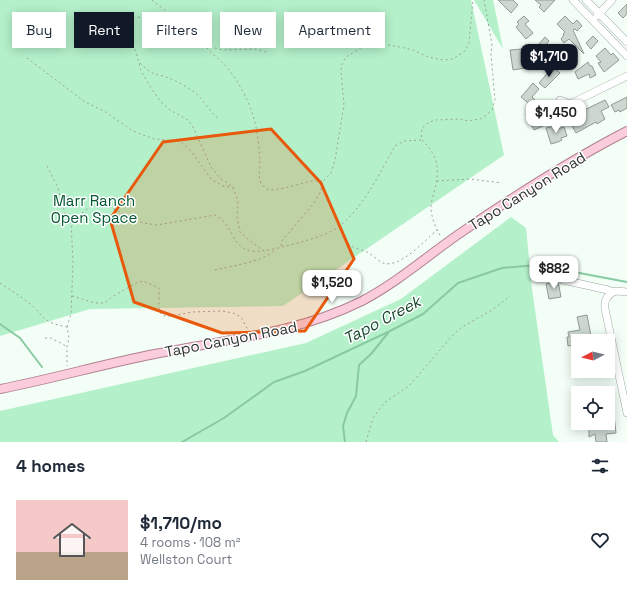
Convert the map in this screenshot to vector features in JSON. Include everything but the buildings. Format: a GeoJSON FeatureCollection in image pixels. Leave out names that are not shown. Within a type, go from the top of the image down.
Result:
{"type":"FeatureCollection","features":[{"type":"Feature","properties":{"kind":"main road","name":"Tapo Canyon Road"},"geometry":{"type":"LineString","coordinates":[[0,389],[153,354],[274,332],[318,320],[363,300],[399,278],[445,244],[524,190],[577,158],[627,131]]}},
{"type":"Feature","properties":{"kind":"street"},"geometry":{"type":"LineString","coordinates":[[573,0],[627,56]]}},
{"type":"Feature","properties":{"kind":"street"},"geometry":{"type":"LineString","coordinates":[[586,0],[627,42]]}},
{"type":"Feature","properties":{"kind":"street"},"geometry":{"type":"LineString","coordinates":[[592,20],[612,0]]}},
{"type":"Feature","properties":{"kind":"street"},"geometry":{"type":"LineString","coordinates":[[560,100],[570,104],[627,76]]}},
{"type":"Feature","properties":{"kind":"street"},"geometry":{"type":"LineString","coordinates":[[563,280],[613,292],[627,292]]}},
{"type":"Feature","properties":{"kind":"street"},"geometry":{"type":"LineString","coordinates":[[613,292],[606,299],[605,309],[627,413]]}},
{"type":"Feature","properties":{"kind":"path"},"geometry":{"type":"LineString","coordinates":[[152,0],[167,12]]}},
{"type":"Feature","properties":{"kind":"path"},"geometry":{"type":"LineString","coordinates":[[280,247],[282,241],[314,203],[321,191],[322,182],[331,173],[335,160],[344,105],[341,70],[342,64],[346,57],[367,44],[376,43],[413,50],[428,57],[443,60],[453,59],[464,51],[469,43],[473,0]]}},
{"type":"Feature","properties":{"kind":"path"},"geometry":{"type":"LineString","coordinates":[[421,140],[422,128],[435,120],[468,121],[480,119],[489,114],[492,110],[495,100],[491,58],[492,44],[484,0]]}},
{"type":"Feature","properties":{"kind":"path"},"geometry":{"type":"LineString","coordinates":[[142,18],[108,19],[99,22],[94,31],[99,39],[105,42],[130,43],[134,48],[141,71],[162,103],[170,110],[188,120],[194,127],[211,167],[220,178],[233,187],[238,201],[237,217],[240,232],[250,242],[264,251]]}},
{"type":"Feature","properties":{"kind":"path"},"geometry":{"type":"LineString","coordinates":[[212,47],[222,50],[254,49],[266,52]]}},
{"type":"Feature","properties":{"kind":"path"},"geometry":{"type":"LineString","coordinates":[[207,48],[224,64],[240,87],[249,105],[255,120],[261,183],[266,188],[272,190],[311,180],[318,180],[322,182]]}},
{"type":"Feature","properties":{"kind":"path"},"geometry":{"type":"LineString","coordinates":[[27,58],[50,74],[76,96],[104,111],[134,131],[154,139],[180,141],[191,151],[211,179],[223,186],[233,187]]}},
{"type":"Feature","properties":{"kind":"path"},"geometry":{"type":"LineString","coordinates":[[139,63],[149,72],[170,78],[195,93],[219,119]]}},
{"type":"Feature","properties":{"kind":"path"},"geometry":{"type":"LineString","coordinates":[[71,221],[90,207],[103,204],[124,215],[150,225],[215,215],[223,220],[237,242],[243,248],[249,251],[264,251],[329,232],[340,225],[362,203],[395,146],[404,141],[421,140],[429,147],[438,164],[431,205],[432,216],[437,230],[445,244]]}},
{"type":"Feature","properties":{"kind":"path"},"geometry":{"type":"LineString","coordinates":[[48,166],[58,188],[65,213],[71,221],[73,262],[72,296],[71,314],[67,327],[69,338],[66,359],[69,373]]}},
{"type":"Feature","properties":{"kind":"path"},"geometry":{"type":"LineString","coordinates":[[436,181],[470,180],[502,183]]}},
{"type":"Feature","properties":{"kind":"path"},"geometry":{"type":"LineString","coordinates":[[340,225],[347,242],[353,247],[365,251],[375,256],[381,262],[387,264],[404,258],[437,230]]}},
{"type":"Feature","properties":{"kind":"path"},"geometry":{"type":"LineString","coordinates":[[215,270],[263,258],[273,252],[276,248]]}},
{"type":"Feature","properties":{"kind":"path"},"geometry":{"type":"LineString","coordinates":[[72,296],[94,303],[104,303],[136,283],[143,281],[159,288],[159,310],[161,314],[171,316],[192,312],[233,313],[241,317],[249,336]]}},
{"type":"Feature","properties":{"kind":"path"},"geometry":{"type":"LineString","coordinates":[[0,283],[30,304],[44,319],[53,324],[67,327]]}},
{"type":"Feature","properties":{"kind":"path"},"geometry":{"type":"LineString","coordinates":[[366,442],[373,418],[384,403],[409,386],[453,335],[462,327],[492,310],[510,296]]}},
{"type":"Feature","properties":{"kind":"path"},"geometry":{"type":"LineString","coordinates":[[45,338],[51,338],[67,346]]}},
{"type":"Feature","properties":{"kind":"highlighted area"},"geometry":{"type":"Polygon","coordinates":[[[271,129],[321,183],[354,259],[305,331],[222,333],[134,302],[110,219],[163,142],[271,129]]]}},
{"type":"Feature","properties":{"kind":"green space","name":"Marr Ranch Open Space"},"geometry":{"type":"Polygon","coordinates":[[[0,0],[471,0],[504,155],[283,306],[90,309],[0,336],[0,0]]]}},
{"type":"Feature","properties":{"kind":"green space"},"geometry":{"type":"Polygon","coordinates":[[[474,0],[493,0],[503,49],[474,0]]]}},
{"type":"Feature","properties":{"kind":"green space"},"geometry":{"type":"Polygon","coordinates":[[[511,217],[526,228],[532,289],[553,435],[559,442],[0,442],[0,411],[306,343],[401,299],[511,217]]]}},
{"type":"Feature","properties":{"kind":"waterway","name":"Tapo Creek"},"geometry":{"type":"LineString","coordinates":[[182,442],[224,418],[274,382],[305,371],[423,314],[458,283],[502,268],[537,265],[627,282]]}},
{"type":"Feature","properties":{"kind":"waterway"},"geometry":{"type":"LineString","coordinates":[[0,324],[20,338],[42,367]]}},
{"type":"Feature","properties":{"kind":"waterway"},"geometry":{"type":"LineString","coordinates":[[345,442],[343,426],[347,413],[356,396],[359,365],[371,354],[388,333]]}}]}
